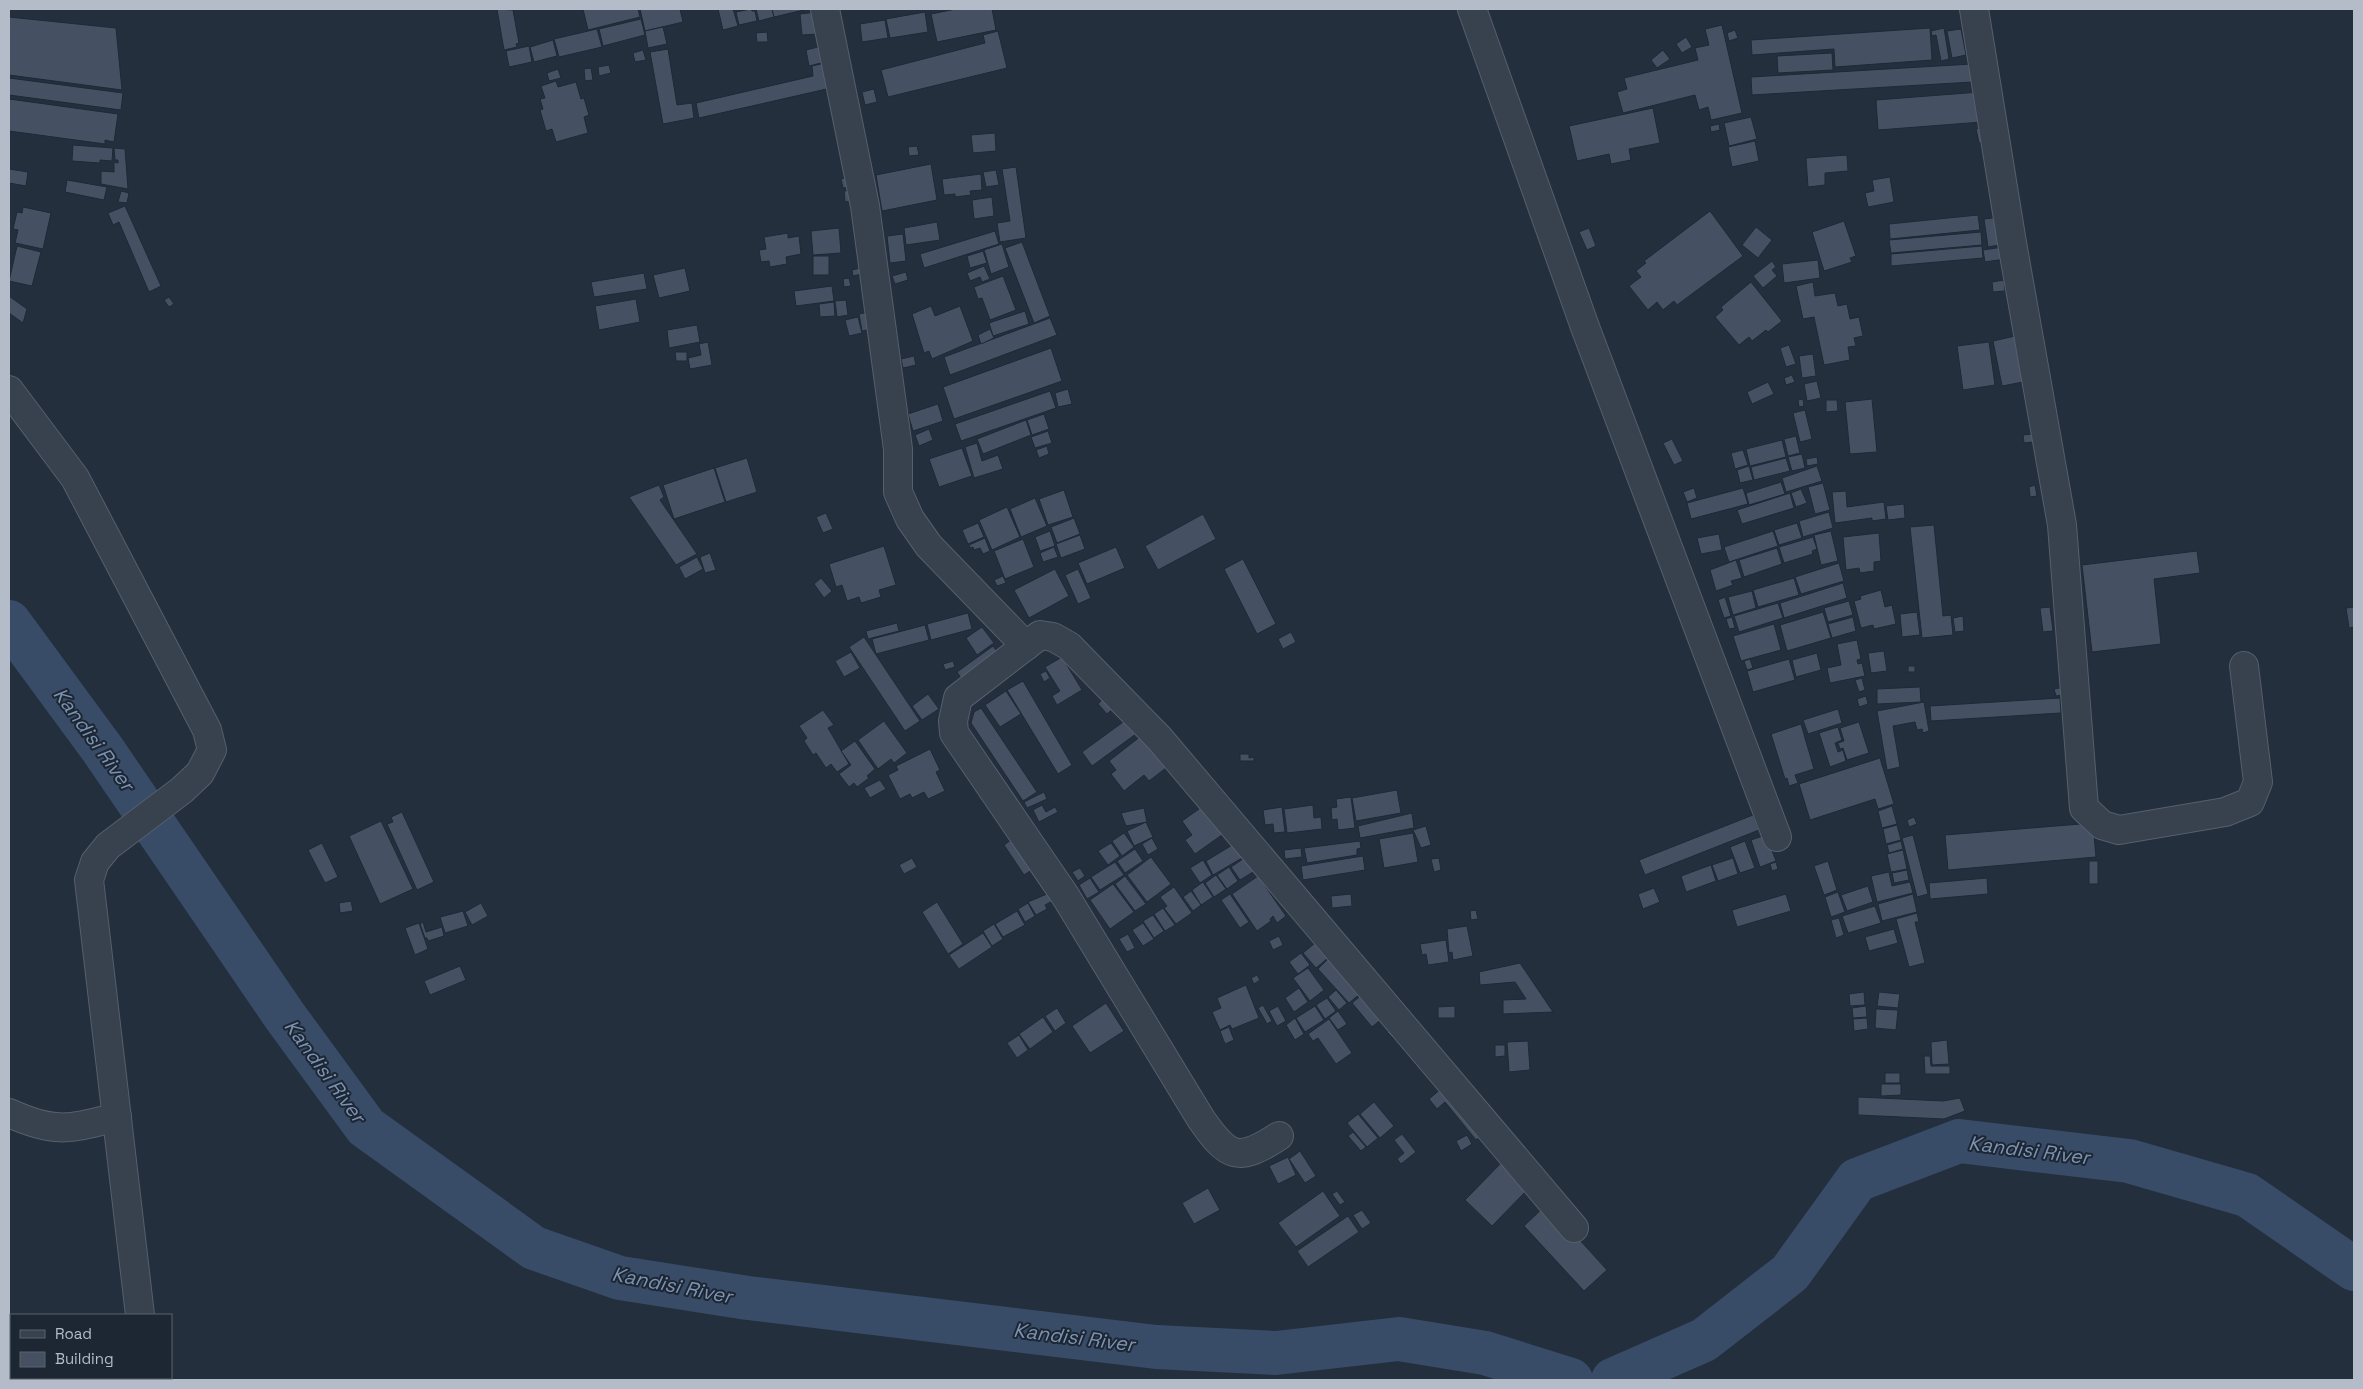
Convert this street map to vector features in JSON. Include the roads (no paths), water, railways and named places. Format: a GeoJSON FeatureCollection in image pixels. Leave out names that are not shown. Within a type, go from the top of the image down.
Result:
{"type":"FeatureCollection","features":[{"type":"Feature","properties":{"kind":"street"},"geometry":{"type":"LineString","coordinates":[[824,9],[865,206],[898,450],[898,492],[910,519],[929,546],[1026,646]]}},
{"type":"Feature","properties":{"kind":"street"},"geometry":{"type":"LineString","coordinates":[[1472,9],[1585,327],[1777,837]]}},
{"type":"Feature","properties":{"kind":"street"},"geometry":{"type":"LineString","coordinates":[[1974,9],[2012,243],[2062,525],[2084,808],[2102,825],[2119,830],[2225,812],[2250,802],[2258,782],[2244,666]]}},
{"type":"Feature","properties":{"kind":"street"},"geometry":{"type":"LineString","coordinates":[[9,390],[74,478],[206,730],[212,750],[200,773],[182,790],[108,846],[95,862],[89,880],[140,1314]]}},
{"type":"Feature","properties":{"kind":"street"},"geometry":{"type":"LineString","coordinates":[[1279,1136],[1257,1150],[1246,1153],[1226,1149],[1217,1142],[1201,1119],[1066,897],[954,733],[953,721],[958,698],[1040,635],[1052,637],[1069,646],[1159,738],[1574,1228]]}},
{"type":"Feature","properties":{"kind":"street"},"geometry":{"type":"LineString","coordinates":[[9,1113],[52,1128],[69,1129],[117,1117]]}},
{"type":"Feature","properties":{"kind":"waterway","name":"Kandisi River"},"geometry":{"type":"LineString","coordinates":[[9,622],[103,750],[284,1015],[366,1127],[534,1248],[620,1278],[748,1298],[1156,1347],[1276,1353],[1399,1339],[1485,1353],[1571,1380]]}},
{"type":"Feature","properties":{"kind":"waterway","name":"Kandisi River"},"geometry":{"type":"LineString","coordinates":[[1613,1380],[1704,1340],[1790,1273],[1857,1180],[1959,1141],[2129,1161],[2247,1195],[2354,1269]]}}]}
